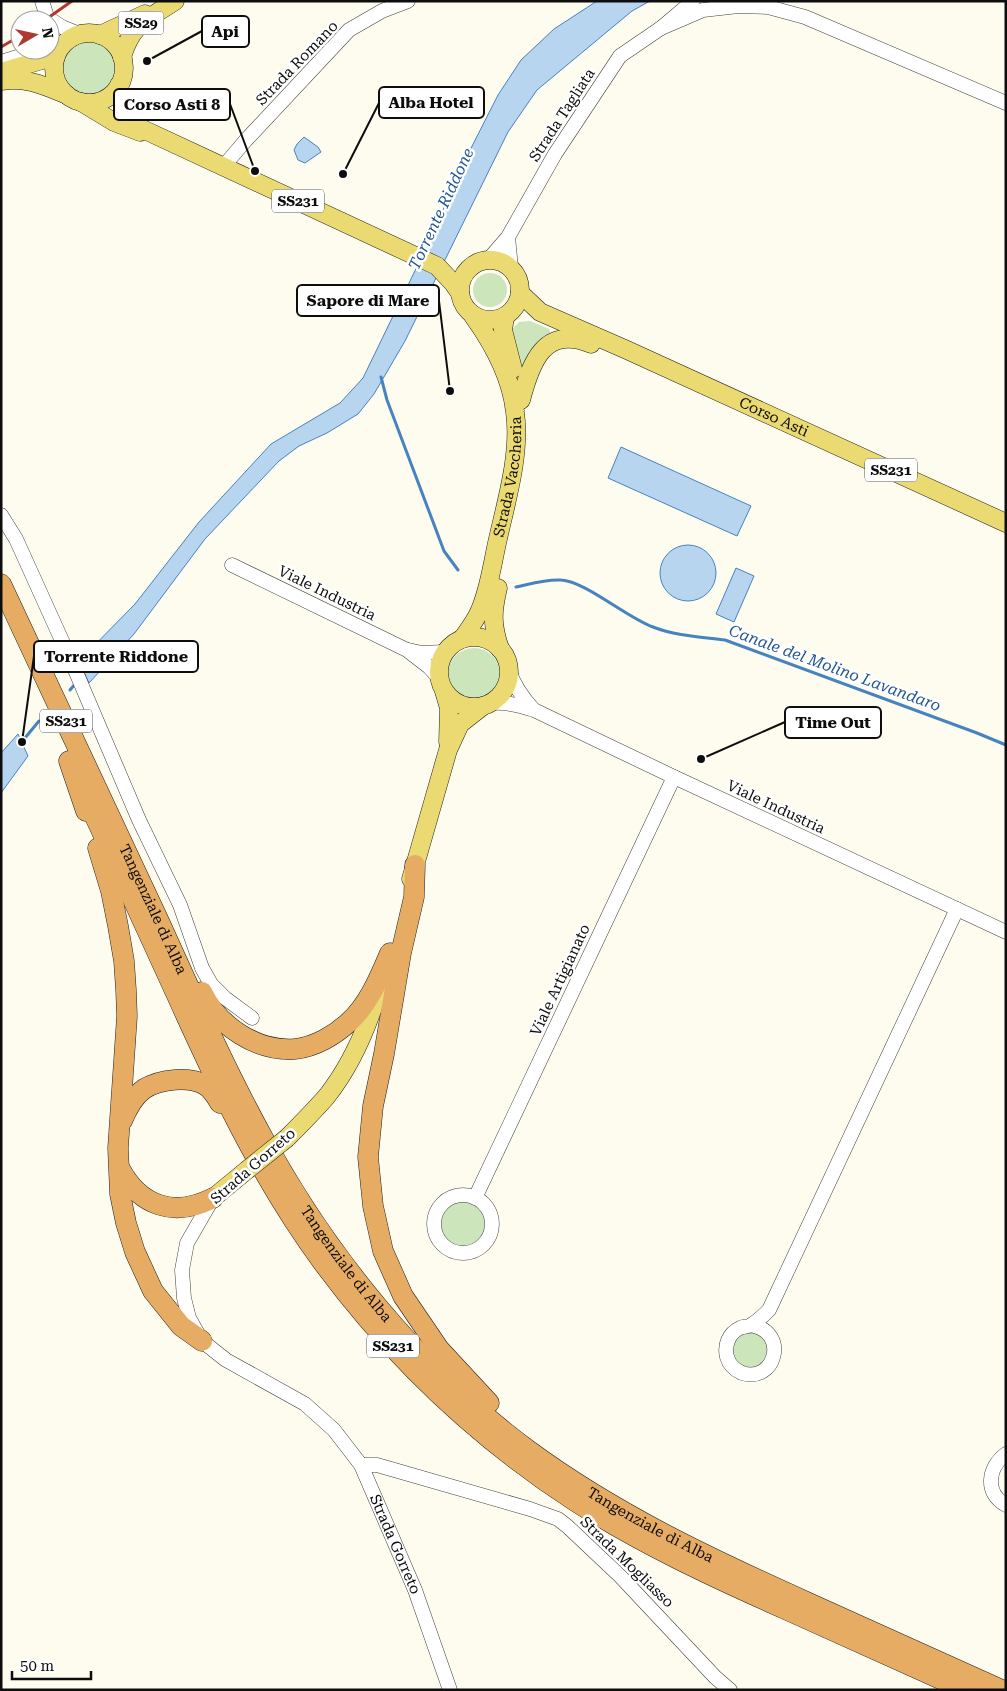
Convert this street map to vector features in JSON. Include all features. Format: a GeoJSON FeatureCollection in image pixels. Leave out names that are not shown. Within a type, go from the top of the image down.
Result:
{"type":"FeatureCollection","features":[{"type":"Feature","properties":{"kind":"highway","name":"Tangenziale di Alba"},"geometry":{"type":"LineString","coordinates":[[1,584],[221,1056],[262,1137],[301,1203],[335,1253],[395,1327],[462,1395],[527,1449],[582,1487],[620,1510],[686,1547],[1002,1690]]}},
{"type":"Feature","properties":{"kind":"highway","name":"Tangenziale di Alba"},"geometry":{"type":"LineString","coordinates":[[1,616],[208,1063],[248,1144],[322,1262],[348,1296],[418,1374],[449,1404],[521,1464],[632,1536],[677,1559],[965,1690]]}},
{"type":"Feature","properties":{"kind":"highway"},"geometry":{"type":"LineString","coordinates":[[69,760],[111,891],[124,961],[127,1016],[118,1130],[120,1194],[126,1223],[135,1252],[153,1290],[180,1326],[202,1341]]}},
{"type":"Feature","properties":{"kind":"highway"},"geometry":{"type":"LineString","coordinates":[[129,858],[177,940],[206,1000],[223,1021],[240,1034],[260,1044],[276,1048],[296,1049],[315,1044],[336,1033],[351,1020],[370,995],[390,953]]}},
{"type":"Feature","properties":{"kind":"highway"},"geometry":{"type":"LineString","coordinates":[[415,865],[414,897],[401,953],[373,1106],[368,1157],[372,1206],[383,1251],[403,1296],[439,1349],[488,1403],[539,1446],[582,1477],[620,1510]]}},
{"type":"Feature","properties":{"kind":"highway"},"geometry":{"type":"LineString","coordinates":[[118,1130],[128,1106],[146,1088],[160,1083],[191,1080],[205,1085],[215,1094],[226,1114],[248,1144]]}},
{"type":"Feature","properties":{"kind":"highway"},"geometry":{"type":"LineString","coordinates":[[120,1169],[134,1190],[154,1204],[167,1208],[180,1208],[213,1198]]}},
{"type":"Feature","properties":{"kind":"main road","name":"SS29"},"geometry":{"type":"LineString","coordinates":[[100,35],[174,1]]}},
{"type":"Feature","properties":{"kind":"main road","name":"SS29"},"geometry":{"type":"LineString","coordinates":[[119,85],[123,72],[122,57],[127,41],[137,26],[174,1]]}},
{"type":"Feature","properties":{"kind":"main road","name":"SS29"},"geometry":{"type":"LineString","coordinates":[[79,34],[90,33],[100,35],[114,44],[122,57]]}},
{"type":"Feature","properties":{"kind":"main road"},"geometry":{"type":"LineString","coordinates":[[60,45],[79,34]]}},
{"type":"Feature","properties":{"kind":"main road"},"geometry":{"type":"LineString","coordinates":[[1,72],[31,60]]}},
{"type":"Feature","properties":{"kind":"main road"},"geometry":{"type":"LineString","coordinates":[[50,60],[57,81],[74,98]]}},
{"type":"Feature","properties":{"kind":"main road"},"geometry":{"type":"LineString","coordinates":[[1,81],[28,80],[88,103],[102,100],[112,94],[119,85]]}},
{"type":"Feature","properties":{"kind":"main road","name":"SS231"},"geometry":{"type":"LineString","coordinates":[[119,85],[127,115],[136,126],[441,267],[460,293],[466,310],[473,316],[489,321],[508,315],[540,312]]}},
{"type":"Feature","properties":{"kind":"main road","name":"SS231"},"geometry":{"type":"LineString","coordinates":[[74,98],[114,122],[174,144]]}},
{"type":"Feature","properties":{"kind":"main road","name":"SS231"},"geometry":{"type":"LineString","coordinates":[[441,267],[480,262],[504,263],[516,275],[520,284],[520,293],[540,312]]}},
{"type":"Feature","properties":{"kind":"main road"},"geometry":{"type":"LineString","coordinates":[[460,293],[462,277],[480,262]]}},
{"type":"Feature","properties":{"kind":"main road"},"geometry":{"type":"LineString","coordinates":[[508,315],[515,307],[520,293]]}},
{"type":"Feature","properties":{"kind":"main road","name":"Corso Asti"},"geometry":{"type":"LineString","coordinates":[[540,312],[1006,523]]}},
{"type":"Feature","properties":{"kind":"main road","name":"Strada Vaccheria"},"geometry":{"type":"LineString","coordinates":[[500,649],[494,631],[493,607],[507,555],[521,481],[524,433],[522,400],[509,358],[503,330],[508,315]]}},
{"type":"Feature","properties":{"kind":"main road","name":"Strada Vaccheria"},"geometry":{"type":"LineString","coordinates":[[462,638],[480,611],[486,593],[510,486],[517,434],[515,412],[507,375],[486,334],[473,316]]}},
{"type":"Feature","properties":{"kind":"main road"},"geometry":{"type":"LineString","coordinates":[[522,400],[529,371],[538,354],[548,345],[567,338],[580,339],[598,346],[745,414],[776,418]]}},
{"type":"Feature","properties":{"kind":"main road"},"geometry":{"type":"LineString","coordinates":[[472,637],[483,638],[492,642],[500,649],[506,658],[509,670],[505,689],[499,697],[487,705],[472,708],[452,700],[442,685],[438,669],[444,652],[462,638],[472,637]]}},
{"type":"Feature","properties":{"kind":"main road","name":"Strada Gorreto"},"geometry":{"type":"LineString","coordinates":[[442,685],[449,708],[448,750]]}},
{"type":"Feature","properties":{"kind":"main road","name":"Strada Gorreto"},"geometry":{"type":"LineString","coordinates":[[213,1198],[286,1138],[328,1095],[358,1045],[372,1013],[448,750],[460,724],[487,705]]}},
{"type":"Feature","properties":{"kind":"street","name":"Strada Romano"},"geometry":{"type":"LineString","coordinates":[[223,167],[349,30],[382,11],[408,1]]}},
{"type":"Feature","properties":{"kind":"street","name":"Strada Tagliata"},"geometry":{"type":"LineString","coordinates":[[480,262],[508,237],[554,154],[620,56],[661,28],[693,1]]}},
{"type":"Feature","properties":{"kind":"street","name":"Strada Tagliata"},"geometry":{"type":"LineString","coordinates":[[661,28],[703,10],[745,4],[783,7],[1006,103]]}},
{"type":"Feature","properties":{"kind":"street"},"geometry":{"type":"LineString","coordinates":[[60,26],[79,34]]}},
{"type":"Feature","properties":{"kind":"street"},"geometry":{"type":"LineString","coordinates":[[508,237],[511,268]]}},
{"type":"Feature","properties":{"kind":"street"},"geometry":{"type":"LineString","coordinates":[[1,515],[16,539],[74,665],[139,820],[180,905],[202,968],[211,984],[225,998],[252,1018]]}},
{"type":"Feature","properties":{"kind":"street","name":"Viale Industria"},"geometry":{"type":"LineString","coordinates":[[232,565],[407,650],[429,667],[442,685]]}},
{"type":"Feature","properties":{"kind":"street","name":"Viale Industria"},"geometry":{"type":"LineString","coordinates":[[407,650],[422,653],[444,652]]}},
{"type":"Feature","properties":{"kind":"street","name":"Viale Industria"},"geometry":{"type":"LineString","coordinates":[[509,670],[519,693],[534,710]]}},
{"type":"Feature","properties":{"kind":"street","name":"Viale Industria"},"geometry":{"type":"LineString","coordinates":[[487,705],[504,702],[534,710],[1006,932]]}},
{"type":"Feature","properties":{"kind":"street","name":"Viale Artigianato"},"geometry":{"type":"LineString","coordinates":[[475,1198],[674,777]]}},
{"type":"Feature","properties":{"kind":"street"},"geometry":{"type":"LineString","coordinates":[[769,1310],[771,1336],[775,1352],[773,1360],[769,1367],[762,1372],[746,1374],[739,1372],[732,1367],[728,1360],[726,1344],[736,1330],[751,1325],[769,1310],[957,909]]}},
{"type":"Feature","properties":{"kind":"street"},"geometry":{"type":"LineString","coordinates":[[457,1195],[475,1198],[483,1203],[489,1211],[492,1220],[488,1238],[482,1246],[474,1250],[465,1253],[455,1252],[447,1248],[440,1241],[434,1223],[436,1213],[448,1199],[457,1195]]}},
{"type":"Feature","properties":{"kind":"street","name":"Strada Gorreto"},"geometry":{"type":"LineString","coordinates":[[213,1198],[187,1243],[182,1270],[184,1298],[190,1318],[202,1341],[226,1360],[305,1404],[334,1430],[361,1465],[415,1590],[450,1690]]}},
{"type":"Feature","properties":{"kind":"street"},"geometry":{"type":"LineString","coordinates":[[751,1325],[765,1330],[771,1336]]}},
{"type":"Feature","properties":{"kind":"street"},"geometry":{"type":"LineString","coordinates":[[1006,1454],[993,1467],[990,1476],[994,1495],[1006,1505]]}},
{"type":"Feature","properties":{"kind":"street","name":"Strada Mogliasso"},"geometry":{"type":"LineString","coordinates":[[361,1465],[377,1465],[530,1508],[558,1519],[620,1576],[715,1677],[730,1690]]}},
{"type":"Feature","properties":{"kind":"green space"},"geometry":{"type":"Polygon","coordinates":[[[89,39],[105,44],[113,52],[118,68],[113,84],[105,92],[89,97],[73,92],[65,84],[60,68],[65,52],[73,44],[89,39]]]}},
{"type":"Feature","properties":{"kind":"green space"},"geometry":{"type":"Polygon","coordinates":[[[490,273],[497,274],[502,278],[506,283],[506,297],[502,302],[497,306],[490,307],[483,306],[478,302],[474,297],[473,290],[474,283],[478,278],[483,274],[490,273]]]}},
{"type":"Feature","properties":{"kind":"green space"},"geometry":{"type":"Polygon","coordinates":[[[530,321],[549,329],[552,338],[522,378],[512,329],[519,322],[530,321]]]}},
{"type":"Feature","properties":{"kind":"green space"},"geometry":{"type":"Polygon","coordinates":[[[474,648],[484,650],[492,656],[498,664],[500,674],[498,684],[492,692],[484,698],[474,700],[464,698],[456,692],[450,684],[448,674],[450,664],[456,656],[464,650],[474,648]]]}},
{"type":"Feature","properties":{"kind":"green space"},"geometry":{"type":"Polygon","coordinates":[[[468,1200],[481,1207],[487,1215],[487,1235],[481,1243],[473,1249],[458,1250],[445,1243],[439,1235],[438,1220],[445,1207],[453,1201],[468,1200]]]}},
{"type":"Feature","properties":{"kind":"green space"},"geometry":{"type":"Polygon","coordinates":[[[750,1332],[763,1337],[768,1350],[763,1363],[750,1368],[737,1363],[732,1350],[737,1337],[750,1332]]]}},
{"type":"Feature","properties":{"kind":"water"},"geometry":{"type":"Polygon","coordinates":[[[597,1],[650,1],[632,11],[537,90],[508,132],[405,341],[374,394],[358,414],[327,433],[299,446],[279,461],[205,539],[134,634],[89,683],[79,661],[135,604],[199,522],[271,444],[340,403],[363,378],[426,248],[466,158],[498,95],[521,60],[554,29],[597,1]]]}},
{"type":"Feature","properties":{"kind":"water"},"geometry":{"type":"Polygon","coordinates":[[[304,137],[318,147],[321,152],[305,163],[298,160],[294,150],[304,137]]]}},
{"type":"Feature","properties":{"kind":"water"},"geometry":{"type":"Polygon","coordinates":[[[621,447],[751,506],[737,536],[608,478],[621,447]]]}},
{"type":"Feature","properties":{"kind":"water"},"geometry":{"type":"Polygon","coordinates":[[[683,545],[693,545],[708,553],[714,562],[716,573],[714,584],[708,593],[693,601],[683,601],[672,596],[665,589],[660,578],[660,568],[665,557],[672,550],[683,545]]]}},
{"type":"Feature","properties":{"kind":"water"},"geometry":{"type":"Polygon","coordinates":[[[736,568],[754,576],[734,622],[716,614],[736,568]]]}},
{"type":"Feature","properties":{"kind":"water"},"geometry":{"type":"Polygon","coordinates":[[[18,734],[28,756],[1,793],[1,753],[18,734]]]}},
{"type":"Feature","properties":{"kind":"waterway","name":"Canale del Molino Lavandaro"},"geometry":{"type":"LineString","coordinates":[[381,377],[387,400],[444,551],[458,570]]}},
{"type":"Feature","properties":{"kind":"waterway","name":"Canale del Molino Lavandaro"},"geometry":{"type":"LineString","coordinates":[[516,587],[550,580],[571,582],[582,586],[653,627],[680,634],[725,640],[1006,745]]}},
{"type":"Feature","properties":{"kind":"waterway","name":"Torrente Riddone"},"geometry":{"type":"LineString","coordinates":[[70,690],[76,683]]}},
{"type":"Feature","properties":{"kind":"waterway","name":"Torrente Riddone"},"geometry":{"type":"LineString","coordinates":[[20,744],[39,721]]}},
{"type":"Feature","properties":{"kind":"railway"},"geometry":{"type":"LineString","coordinates":[[59,10],[72,1]]}},
{"type":"Feature","properties":{"kind":"railway"},"geometry":{"type":"LineString","coordinates":[[1,47],[10,42]]}},
{"type":"Feature","properties":{"kind":"place","name":"Api"},"geometry":{"type":"Point","coordinates":[147,61]}},
{"type":"Feature","properties":{"kind":"place","name":"Corso Asti 8"},"geometry":{"type":"Point","coordinates":[255,171]}},
{"type":"Feature","properties":{"kind":"place","name":"Alba Hotel"},"geometry":{"type":"Point","coordinates":[343,174]}},
{"type":"Feature","properties":{"kind":"place","name":"Sapore di Mare"},"geometry":{"type":"Point","coordinates":[450,391]}},
{"type":"Feature","properties":{"kind":"place","name":"Torrente Riddone"},"geometry":{"type":"Point","coordinates":[22,742]}},
{"type":"Feature","properties":{"kind":"place","name":"Time Out"},"geometry":{"type":"Point","coordinates":[701,759]}}]}
